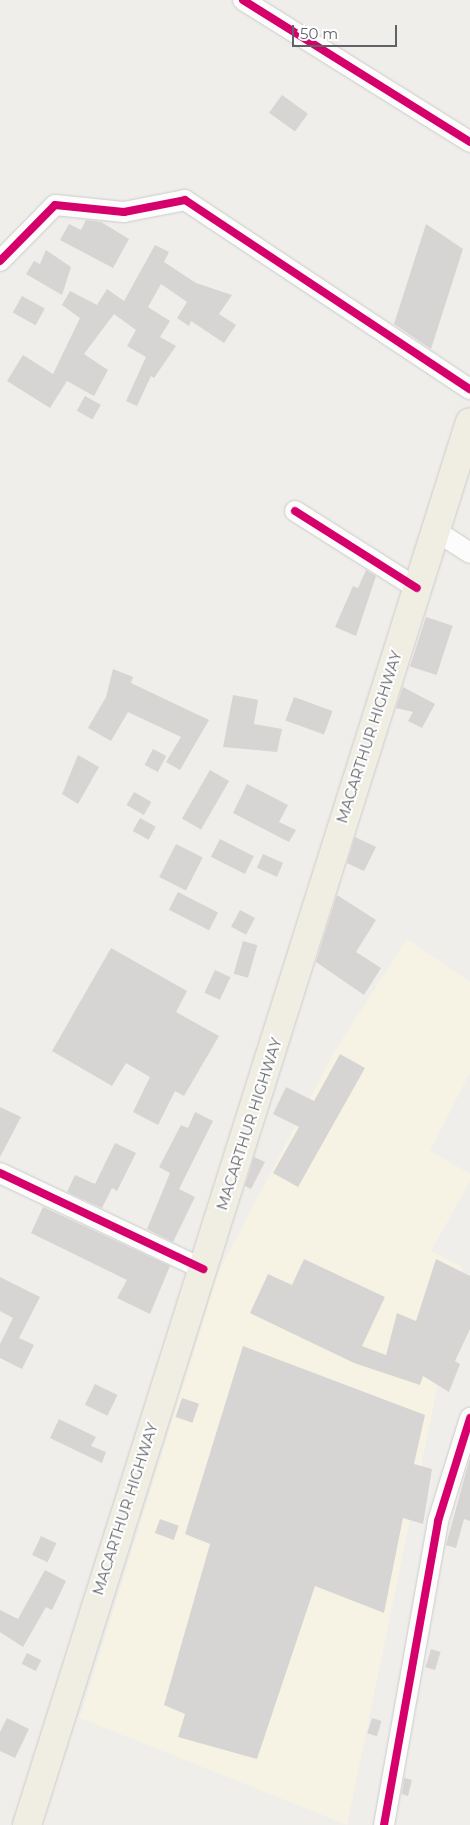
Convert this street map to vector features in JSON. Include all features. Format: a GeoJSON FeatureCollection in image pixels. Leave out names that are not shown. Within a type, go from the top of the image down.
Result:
{"type":"FeatureCollection","features":[{"type":"Feature","properties":{"kind":"highway","name":"MACARTHUR HIGHWAY"},"geometry":{"type":"LineString","coordinates":[[27,1825],[417,588],[436,531],[464,465],[470,422]]}},
{"type":"Feature","properties":{"kind":"street"},"geometry":{"type":"LineString","coordinates":[[243,0],[470,142]]}},
{"type":"Feature","properties":{"kind":"street"},"geometry":{"type":"LineString","coordinates":[[0,261],[55,205],[124,212],[185,200],[470,389]]}},
{"type":"Feature","properties":{"kind":"street"},"geometry":{"type":"LineString","coordinates":[[295,511],[417,588]]}},
{"type":"Feature","properties":{"kind":"street"},"geometry":{"type":"LineString","coordinates":[[436,531],[470,553]]}},
{"type":"Feature","properties":{"kind":"street"},"geometry":{"type":"LineString","coordinates":[[0,1173],[203,1269]]}},
{"type":"Feature","properties":{"kind":"street"},"geometry":{"type":"LineString","coordinates":[[384,1825],[438,1521],[470,1418]]}},
{"type":"Feature","properties":{"kind":"shaded area"},"geometry":{"type":"Polygon","coordinates":[[[407,939],[470,982],[470,1072],[430,1151],[470,1174],[470,1181],[431,1251],[462,1267],[347,1825],[80,1718],[218,1273],[336,1049],[407,939]]]}},
{"type":"Feature","properties":{"kind":"building"},"geometry":{"type":"Polygon","coordinates":[[[282,95],[308,114],[295,132],[269,113],[282,95]]]}},
{"type":"Feature","properties":{"kind":"building"},"geometry":{"type":"Polygon","coordinates":[[[86,220],[101,222],[129,239],[113,268],[60,240],[69,224],[81,230],[86,220]]]}},
{"type":"Feature","properties":{"kind":"building"},"geometry":{"type":"Polygon","coordinates":[[[426,224],[463,249],[431,349],[394,324],[426,224]]]}},
{"type":"Feature","properties":{"kind":"building"},"geometry":{"type":"Polygon","coordinates":[[[155,245],[169,252],[164,262],[196,283],[232,295],[219,314],[236,325],[224,343],[191,321],[189,326],[177,318],[187,302],[161,284],[148,307],[170,321],[160,337],[176,346],[154,378],[151,376],[137,406],[126,401],[146,357],[127,346],[136,330],[114,314],[84,354],[108,370],[94,396],[67,381],[50,408],[7,381],[23,355],[53,374],[80,318],[62,305],[70,291],[97,305],[107,289],[124,301],[155,245]]]}},
{"type":"Feature","properties":{"kind":"building"},"geometry":{"type":"Polygon","coordinates":[[[46,250],[71,267],[62,295],[26,274],[34,261],[40,264],[46,250]]]}},
{"type":"Feature","properties":{"kind":"building"},"geometry":{"type":"Polygon","coordinates":[[[22,296],[45,309],[36,325],[13,313],[22,296]]]}},
{"type":"Feature","properties":{"kind":"building"},"geometry":{"type":"Polygon","coordinates":[[[85,396],[101,405],[93,420],[77,411],[85,396]]]}},
{"type":"Feature","properties":{"kind":"building"},"geometry":{"type":"Polygon","coordinates":[[[366,570],[376,576],[356,636],[335,627],[353,586],[358,588],[366,570]]]}},
{"type":"Feature","properties":{"kind":"building"},"geometry":{"type":"Polygon","coordinates":[[[426,617],[453,626],[437,675],[410,666],[426,617]]]}},
{"type":"Feature","properties":{"kind":"building"},"geometry":{"type":"Polygon","coordinates":[[[113,669],[133,677],[131,683],[209,720],[180,770],[166,762],[181,737],[128,712],[111,741],[88,728],[106,697],[113,669]]]}},
{"type":"Feature","properties":{"kind":"building"},"geometry":{"type":"Polygon","coordinates":[[[403,687],[435,704],[422,728],[408,721],[413,712],[396,708],[403,687]]]}},
{"type":"Feature","properties":{"kind":"building"},"geometry":{"type":"Polygon","coordinates":[[[233,695],[258,700],[254,724],[282,729],[277,752],[223,747],[233,695]]]}},
{"type":"Feature","properties":{"kind":"building"},"geometry":{"type":"Polygon","coordinates":[[[294,697],[333,711],[324,735],[285,720],[294,697]]]}},
{"type":"Feature","properties":{"kind":"building"},"geometry":{"type":"Polygon","coordinates":[[[153,749],[166,756],[158,772],[145,765],[153,749]]]}},
{"type":"Feature","properties":{"kind":"building"},"geometry":{"type":"Polygon","coordinates":[[[78,755],[99,767],[78,804],[62,794],[78,755]]]}},
{"type":"Feature","properties":{"kind":"building"},"geometry":{"type":"Polygon","coordinates":[[[210,770],[229,781],[201,829],[182,818],[210,770]]]}},
{"type":"Feature","properties":{"kind":"building"},"geometry":{"type":"Polygon","coordinates":[[[247,784],[288,805],[279,822],[296,830],[289,842],[233,813],[247,784]]]}},
{"type":"Feature","properties":{"kind":"building"},"geometry":{"type":"Polygon","coordinates":[[[134,792],[151,802],[144,815],[126,805],[134,792]]]}},
{"type":"Feature","properties":{"kind":"building"},"geometry":{"type":"Polygon","coordinates":[[[140,818],[156,827],[148,840],[133,831],[140,818]]]}},
{"type":"Feature","properties":{"kind":"building"},"geometry":{"type":"Polygon","coordinates":[[[355,837],[376,847],[364,871],[347,863],[355,837]]]}},
{"type":"Feature","properties":{"kind":"building"},"geometry":{"type":"Polygon","coordinates":[[[220,839],[254,856],[245,874],[211,857],[220,839]]]}},
{"type":"Feature","properties":{"kind":"building"},"geometry":{"type":"Polygon","coordinates":[[[176,844],[203,858],[186,891],[159,877],[176,844]]]}},
{"type":"Feature","properties":{"kind":"building"},"geometry":{"type":"Polygon","coordinates":[[[263,854],[283,863],[277,877],[257,868],[263,854]]]}},
{"type":"Feature","properties":{"kind":"building"},"geometry":{"type":"Polygon","coordinates":[[[178,892],[218,912],[209,930],[169,910],[178,892]]]}},
{"type":"Feature","properties":{"kind":"building"},"geometry":{"type":"Polygon","coordinates":[[[337,895],[376,920],[356,952],[381,968],[364,995],[316,962],[337,895]]]}},
{"type":"Feature","properties":{"kind":"building"},"geometry":{"type":"Polygon","coordinates":[[[240,910],[255,918],[246,935],[231,927],[240,910]]]}},
{"type":"Feature","properties":{"kind":"building"},"geometry":{"type":"Polygon","coordinates":[[[243,941],[257,945],[248,978],[234,974],[243,941]]]}},
{"type":"Feature","properties":{"kind":"building"},"geometry":{"type":"Polygon","coordinates":[[[111,948],[187,991],[176,1012],[219,1036],[184,1096],[175,1091],[158,1125],[133,1112],[150,1077],[126,1063],[112,1086],[52,1051],[111,948]]]}},
{"type":"Feature","properties":{"kind":"building"},"geometry":{"type":"Polygon","coordinates":[[[215,970],[230,977],[220,1000],[204,993],[215,970]]]}},
{"type":"Feature","properties":{"kind":"building"},"geometry":{"type":"Polygon","coordinates":[[[340,1054],[365,1068],[298,1187],[273,1173],[299,1127],[273,1114],[286,1087],[314,1101],[340,1054]]]}},
{"type":"Feature","properties":{"kind":"building"},"geometry":{"type":"Polygon","coordinates":[[[0,1107],[21,1117],[0,1157],[0,1107]]]}},
{"type":"Feature","properties":{"kind":"building"},"geometry":{"type":"Polygon","coordinates":[[[195,1112],[213,1121],[179,1189],[195,1197],[173,1242],[147,1229],[170,1173],[159,1167],[181,1125],[188,1128],[195,1112]]]}},
{"type":"Feature","properties":{"kind":"building"},"geometry":{"type":"Polygon","coordinates":[[[115,1143],[136,1153],[117,1191],[112,1188],[102,1208],[67,1192],[75,1175],[95,1184],[115,1143]]]}},
{"type":"Feature","properties":{"kind":"building"},"geometry":{"type":"Polygon","coordinates":[[[254,1157],[265,1162],[251,1189],[245,1186],[254,1157]]]}},
{"type":"Feature","properties":{"kind":"building"},"geometry":{"type":"Polygon","coordinates":[[[43,1207],[170,1266],[150,1314],[117,1298],[127,1280],[31,1233],[43,1207]]]}},
{"type":"Feature","properties":{"kind":"building"},"geometry":{"type":"Polygon","coordinates":[[[304,1259],[385,1297],[362,1346],[386,1355],[397,1313],[416,1321],[436,1259],[470,1276],[470,1329],[455,1361],[460,1364],[449,1392],[423,1376],[420,1385],[354,1363],[250,1313],[268,1274],[292,1285],[304,1259]]]}},
{"type":"Feature","properties":{"kind":"building"},"geometry":{"type":"Polygon","coordinates":[[[0,1277],[40,1297],[19,1338],[34,1345],[22,1369],[0,1358],[0,1344],[13,1318],[0,1311],[0,1277]]]}},
{"type":"Feature","properties":{"kind":"building"},"geometry":{"type":"Polygon","coordinates":[[[243,1346],[425,1415],[414,1464],[432,1469],[423,1524],[403,1518],[384,1613],[315,1586],[257,1759],[178,1737],[185,1714],[164,1705],[210,1544],[185,1534],[243,1346]]]}},
{"type":"Feature","properties":{"kind":"building"},"geometry":{"type":"Polygon","coordinates":[[[95,1384],[117,1395],[107,1416],[85,1405],[95,1384]]]}},
{"type":"Feature","properties":{"kind":"building"},"geometry":{"type":"Polygon","coordinates":[[[182,1398],[199,1404],[193,1423],[175,1417],[182,1398]]]}},
{"type":"Feature","properties":{"kind":"building"},"geometry":{"type":"Polygon","coordinates":[[[59,1419],[96,1437],[91,1446],[106,1452],[102,1463],[50,1438],[59,1419]]]}},
{"type":"Feature","properties":{"kind":"building"},"geometry":{"type":"Polygon","coordinates":[[[470,1458],[470,1521],[464,1519],[456,1548],[446,1545],[470,1458]]]}},
{"type":"Feature","properties":{"kind":"building"},"geometry":{"type":"Polygon","coordinates":[[[160,1519],[179,1526],[174,1540],[155,1533],[160,1519]]]}},
{"type":"Feature","properties":{"kind":"building"},"geometry":{"type":"Polygon","coordinates":[[[41,1536],[56,1543],[48,1562],[32,1555],[41,1536]]]}},
{"type":"Feature","properties":{"kind":"building"},"geometry":{"type":"Polygon","coordinates":[[[45,1570],[66,1581],[52,1610],[46,1607],[23,1647],[0,1632],[0,1610],[18,1619],[45,1570]]]}},
{"type":"Feature","properties":{"kind":"building"},"geometry":{"type":"Polygon","coordinates":[[[431,1649],[441,1652],[435,1670],[425,1667],[431,1649]]]}},
{"type":"Feature","properties":{"kind":"building"},"geometry":{"type":"Polygon","coordinates":[[[27,1653],[41,1660],[36,1671],[22,1664],[27,1653]]]}},
{"type":"Feature","properties":{"kind":"building"},"geometry":{"type":"Polygon","coordinates":[[[7,1718],[29,1729],[15,1758],[0,1751],[0,1732],[7,1718]]]}},
{"type":"Feature","properties":{"kind":"building"},"geometry":{"type":"Polygon","coordinates":[[[372,1718],[382,1721],[377,1736],[367,1733],[372,1718]]]}},
{"type":"Feature","properties":{"kind":"building"},"geometry":{"type":"Polygon","coordinates":[[[404,1778],[412,1780],[408,1796],[402,1794],[404,1778]]]}},
{"type":"Feature","properties":{"kind":"cycle path"},"geometry":{"type":"LineString","coordinates":[[243,0],[470,142]]}},
{"type":"Feature","properties":{"kind":"cycle path"},"geometry":{"type":"LineString","coordinates":[[0,261],[55,205],[124,212],[185,200],[470,389]]}},
{"type":"Feature","properties":{"kind":"cycle path"},"geometry":{"type":"LineString","coordinates":[[295,511],[417,588]]}},
{"type":"Feature","properties":{"kind":"cycle path"},"geometry":{"type":"LineString","coordinates":[[0,1173],[203,1269]]}},
{"type":"Feature","properties":{"kind":"cycle path"},"geometry":{"type":"LineString","coordinates":[[384,1825],[438,1521],[470,1418]]}}]}
